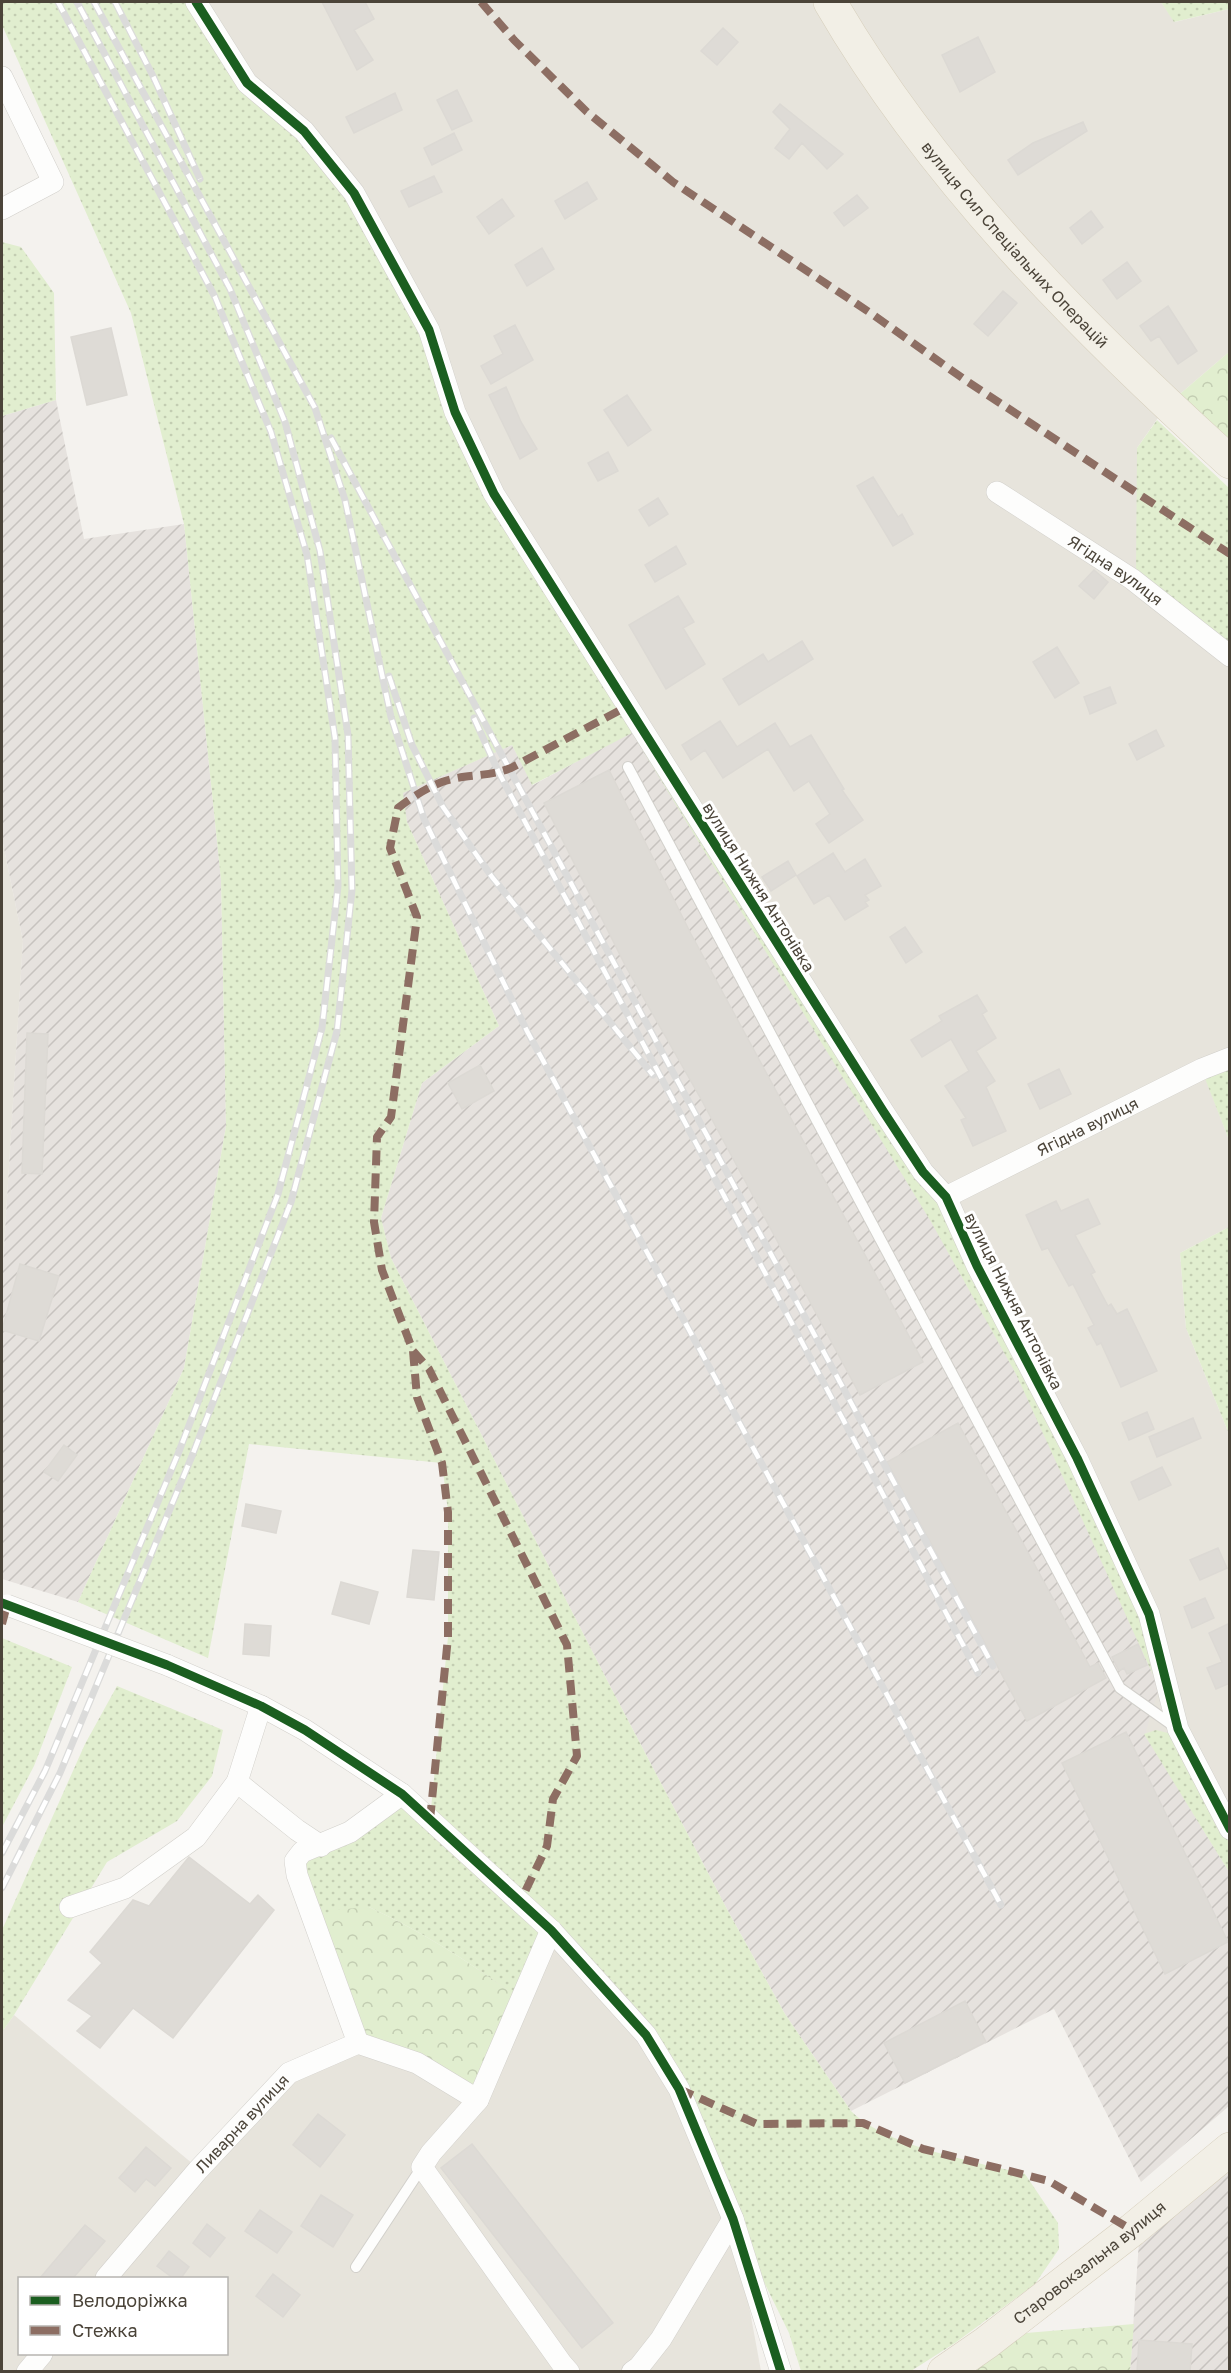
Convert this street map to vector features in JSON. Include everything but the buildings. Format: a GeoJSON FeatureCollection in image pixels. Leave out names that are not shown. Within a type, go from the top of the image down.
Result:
{"type":"FeatureCollection","features":[{"type":"Feature","properties":{"kind":"main road","name":"вулиця Сил Спеціальних Операцій"},"geometry":{"type":"LineString","coordinates":[[830,2],[855,45],[909,121],[969,197],[1075,313],[1167,405],[1230,462]]}},
{"type":"Feature","properties":{"kind":"main road","name":"Старовокзальна вулиця"},"geometry":{"type":"LineString","coordinates":[[944,2372],[986,2343],[1132,2230],[1230,2149]]}},
{"type":"Feature","properties":{"kind":"street","name":"вулиця Нижня Антонівка"},"geometry":{"type":"LineString","coordinates":[[196,2],[248,83],[304,131],[354,193],[429,330],[455,412],[494,494],[883,1111],[923,1172],[946,1197],[977,1266],[1077,1458],[1149,1614],[1178,1729],[1230,1828]]}},
{"type":"Feature","properties":{"kind":"street"},"geometry":{"type":"LineString","coordinates":[[2,78],[53,182],[2,209]]}},
{"type":"Feature","properties":{"kind":"street","name":"Ягідна вулиця"},"geometry":{"type":"LineString","coordinates":[[997,492],[1132,579],[1230,656]]}},
{"type":"Feature","properties":{"kind":"street","name":"Ягідна вулиця"},"geometry":{"type":"LineString","coordinates":[[946,1197],[1230,1058]]}},
{"type":"Feature","properties":{"kind":"street"},"geometry":{"type":"LineString","coordinates":[[4,1604],[167,1665],[261,1706],[305,1731],[402,1794],[551,1930],[646,2035],[679,2089],[733,2219],[781,2372]]}},
{"type":"Feature","properties":{"kind":"street"},"geometry":{"type":"LineString","coordinates":[[70,1907],[126,1888],[196,1837],[237,1782],[261,1706]]}},
{"type":"Feature","properties":{"kind":"street"},"geometry":{"type":"LineString","coordinates":[[237,1782],[297,1830],[321,1846]]}},
{"type":"Feature","properties":{"kind":"street"},"geometry":{"type":"LineString","coordinates":[[402,1794],[350,1832],[303,1852],[295,1861],[297,1875],[358,2043],[417,2063],[478,2100]]}},
{"type":"Feature","properties":{"kind":"street"},"geometry":{"type":"LineString","coordinates":[[551,1930],[478,2100],[431,2152],[422,2167],[561,2364],[569,2372]]}},
{"type":"Feature","properties":{"kind":"street","name":"Ливарна вулиця"},"geometry":{"type":"LineString","coordinates":[[107,2277],[198,2170],[289,2073],[358,2043]]}},
{"type":"Feature","properties":{"kind":"street"},"geometry":{"type":"LineString","coordinates":[[632,2372],[639,2367],[661,2339],[733,2219]]}},
{"type":"Feature","properties":{"kind":"street"},"geometry":{"type":"LineString","coordinates":[[27,2372],[41,2355]]}},
{"type":"Feature","properties":{"kind":"lane"},"geometry":{"type":"LineString","coordinates":[[628,767],[1120,1688],[1178,1729]]}},
{"type":"Feature","properties":{"kind":"lane"},"geometry":{"type":"LineString","coordinates":[[356,2267],[422,2167]]}},
{"type":"Feature","properties":{"kind":"shaded area"},"geometry":{"type":"Polygon","coordinates":[[[190,2],[1161,2],[1175,22],[1229,9],[1229,352],[1167,405],[1137,448],[1229,648],[1229,1066],[1205,1077],[1229,1140],[1229,1227],[1180,1253],[1186,1328],[1229,1434],[1229,1843],[1172,1734],[1156,1731],[1144,1734],[1151,1712],[190,2]]]}},
{"type":"Feature","properties":{"kind":"shaded area"},"geometry":{"type":"Polygon","coordinates":[[[56,400],[84,539],[184,524],[221,880],[226,1126],[184,1368],[78,1602],[2,1579],[2,1280],[23,941],[2,839],[2,416],[56,400]]]}},
{"type":"Feature","properties":{"kind":"shaded area"},"geometry":{"type":"Polygon","coordinates":[[[632,732],[930,1220],[1016,1374],[1159,1688],[1145,1734],[1229,1872],[1229,2106],[1141,2182],[1054,2009],[851,2111],[785,2014],[728,1911],[391,1258],[381,1218],[422,1083],[499,1026],[407,822],[402,793],[512,745],[533,785],[632,732]]]}},
{"type":"Feature","properties":{"kind":"shaded area"},"geometry":{"type":"Polygon","coordinates":[[[2,839],[23,941],[2,1280],[2,839]]]}},
{"type":"Feature","properties":{"kind":"shaded area"},"geometry":{"type":"Polygon","coordinates":[[[551,1930],[646,2035],[733,2219],[761,2371],[2,2371],[2,2032],[14,2015],[199,2169],[289,2073],[551,1930]]]}},
{"type":"Feature","properties":{"kind":"shaded area"},"geometry":{"type":"Polygon","coordinates":[[[1229,2156],[1229,2371],[1130,2372],[1139,2241],[1229,2156]]]}},
{"type":"Feature","properties":{"kind":"green space"},"geometry":{"type":"Polygon","coordinates":[[[2,2],[190,2],[349,196],[423,333],[448,416],[937,1202],[1073,1461],[1142,1616],[1159,1688],[1016,1374],[930,1220],[632,733],[532,785],[512,745],[403,793],[407,822],[499,1026],[422,1083],[381,1218],[391,1258],[728,1911],[785,2014],[851,2111],[866,2123],[908,2143],[957,2158],[1025,2174],[1058,2223],[1059,2249],[1035,2284],[955,2343],[911,2371],[801,2371],[789,2333],[733,2219],[679,2089],[551,1931],[521,2000],[447,1949],[369,1907],[316,1930],[295,1861],[402,1794],[430,1819],[448,1637],[448,1512],[442,1463],[249,1444],[208,1658],[78,1602],[184,1368],[226,1126],[221,880],[184,524],[131,313],[2,25],[2,2]]]}},
{"type":"Feature","properties":{"kind":"green space"},"geometry":{"type":"Polygon","coordinates":[[[1161,2],[1229,2],[1229,9],[1174,22],[1161,2]]]}},
{"type":"Feature","properties":{"kind":"green space"},"geometry":{"type":"Polygon","coordinates":[[[2,242],[21,247],[54,293],[56,400],[2,416],[2,242]]]}},
{"type":"Feature","properties":{"kind":"green space"},"geometry":{"type":"Polygon","coordinates":[[[1229,352],[1229,462],[1167,405],[1229,352]]]}},
{"type":"Feature","properties":{"kind":"green space"},"geometry":{"type":"Polygon","coordinates":[[[1157,420],[1229,488],[1229,648],[1136,573],[1137,448],[1157,420]]]}},
{"type":"Feature","properties":{"kind":"green space"},"geometry":{"type":"Polygon","coordinates":[[[1229,1066],[1229,1140],[1204,1076],[1229,1066]]]}},
{"type":"Feature","properties":{"kind":"green space"},"geometry":{"type":"Polygon","coordinates":[[[1229,1227],[1229,1434],[1186,1328],[1180,1253],[1229,1227]]]}},
{"type":"Feature","properties":{"kind":"green space"},"geometry":{"type":"Polygon","coordinates":[[[2,1638],[72,1667],[34,1766],[2,1827],[2,1638]]]}},
{"type":"Feature","properties":{"kind":"green space"},"geometry":{"type":"Polygon","coordinates":[[[117,1686],[223,1730],[212,1776],[177,1821],[107,1862],[2,2032],[2,1930],[85,1744],[117,1686]]]}},
{"type":"Feature","properties":{"kind":"green space"},"geometry":{"type":"Polygon","coordinates":[[[1156,1730],[1172,1734],[1229,1843],[1229,1872],[1144,1734],[1156,1730]]]}},
{"type":"Feature","properties":{"kind":"green space"},"geometry":{"type":"Polygon","coordinates":[[[369,1907],[447,1949],[521,2000],[478,2100],[358,2043],[316,1930],[334,1910],[369,1907]]]}},
{"type":"Feature","properties":{"kind":"green space"},"geometry":{"type":"Polygon","coordinates":[[[1134,2324],[1130,2371],[973,2372],[1026,2333],[1134,2324]]]}},
{"type":"Feature","properties":{"kind":"railway"},"geometry":{"type":"LineString","coordinates":[[2,1853],[45,1771],[178,1454],[278,1194],[322,1028],[338,886],[335,738],[307,555],[271,432],[215,297],[58,2]]}},
{"type":"Feature","properties":{"kind":"railway"},"geometry":{"type":"LineString","coordinates":[[2,1888],[60,1773],[192,1456],[291,1202],[337,1031],[352,890],[348,735],[320,551],[285,422],[230,289],[77,2]]}},
{"type":"Feature","properties":{"kind":"railway"},"geometry":{"type":"LineString","coordinates":[[94,2],[315,408],[345,500],[391,717],[424,819],[527,1031],[1001,1905]]}},
{"type":"Feature","properties":{"kind":"railway"},"geometry":{"type":"LineString","coordinates":[[115,2],[153,76],[200,179]]}},
{"type":"Feature","properties":{"kind":"railway"},"geometry":{"type":"LineString","coordinates":[[331,438],[993,1666]]}},
{"type":"Feature","properties":{"kind":"railway"},"geometry":{"type":"LineString","coordinates":[[389,676],[412,745],[443,807],[492,877],[653,1075]]}},
{"type":"Feature","properties":{"kind":"railway"},"geometry":{"type":"LineString","coordinates":[[474,718],[499,773],[978,1673]]}},
{"type":"Feature","properties":{"kind":"marked path"},"geometry":{"type":"LineString","coordinates":[[481,2],[514,40],[587,112],[673,182],[872,314],[968,382],[1230,554]]}},
{"type":"Feature","properties":{"kind":"marked path"},"geometry":{"type":"LineString","coordinates":[[430,1820],[448,1637],[448,1512],[442,1463],[417,1397],[413,1351],[382,1270],[374,1222],[377,1137],[391,1117],[417,917],[390,848],[398,808],[419,794],[450,779],[494,773],[511,768],[628,706]]}},
{"type":"Feature","properties":{"kind":"marked path"},"geometry":{"type":"LineString","coordinates":[[413,1351],[429,1369],[567,1645],[577,1756],[553,1799],[547,1846],[520,1902]]}},
{"type":"Feature","properties":{"kind":"marked path"},"geometry":{"type":"LineString","coordinates":[[2,1624],[7,1605]]}},
{"type":"Feature","properties":{"kind":"marked path"},"geometry":{"type":"LineString","coordinates":[[679,2089],[757,2124],[863,2123],[923,2149],[1049,2181],[1132,2230]]}},
{"type":"Feature","properties":{"kind":"cycle path"},"geometry":{"type":"LineString","coordinates":[[196,2],[247,83],[304,131],[354,193],[429,330],[455,412],[494,494],[883,1111],[923,1172],[946,1197],[977,1266],[1077,1458],[1149,1614],[1178,1729],[1230,1829]]}},
{"type":"Feature","properties":{"kind":"cycle path"},"geometry":{"type":"LineString","coordinates":[[2,1603],[167,1665],[261,1706],[305,1730],[402,1794],[551,1930],[646,2035],[679,2089],[733,2219],[781,2372]]}}]}
